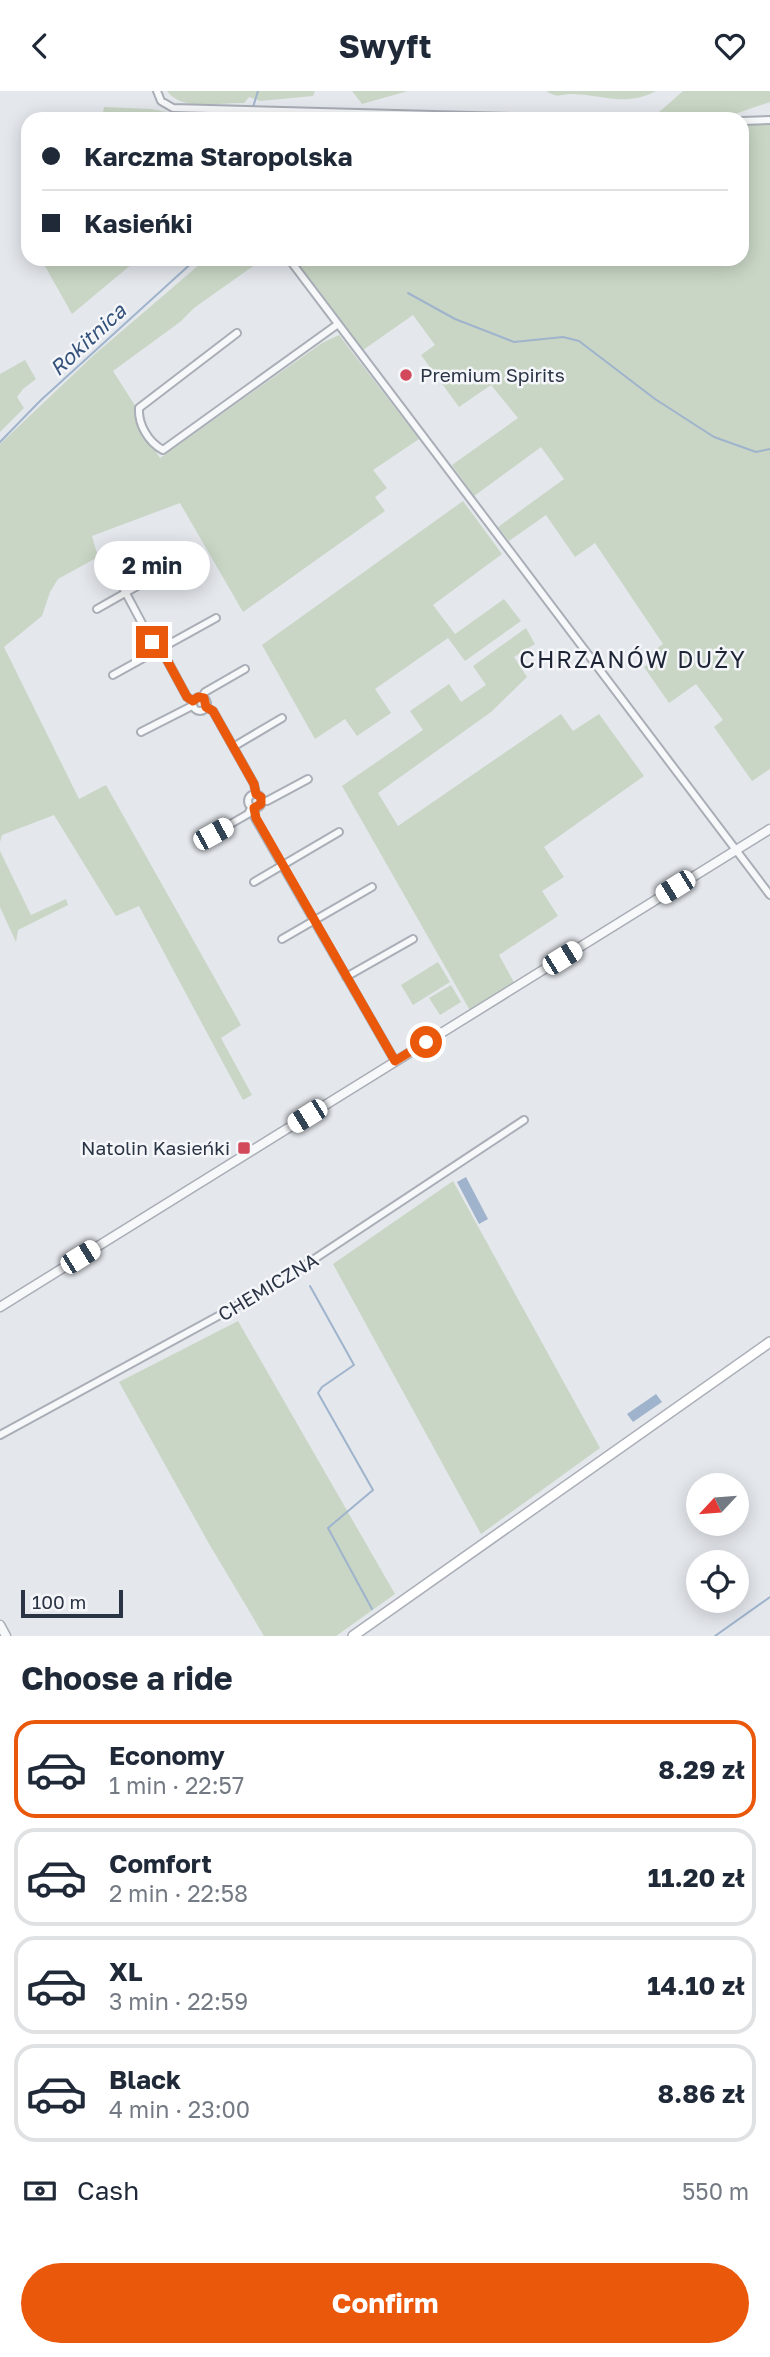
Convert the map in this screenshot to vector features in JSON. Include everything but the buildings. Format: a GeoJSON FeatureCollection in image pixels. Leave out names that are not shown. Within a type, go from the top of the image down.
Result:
{"type":"FeatureCollection","features":[{"type":"Feature","properties":{"kind":"main road"},"geometry":{"type":"LineString","coordinates":[[353,1636],[770,1342]]}},
{"type":"Feature","properties":{"kind":"street"},"geometry":{"type":"LineString","coordinates":[[157,91],[161,101],[173,108],[333,112]]}},
{"type":"Feature","properties":{"kind":"street"},"geometry":{"type":"LineString","coordinates":[[749,121],[770,120]]}},
{"type":"Feature","properties":{"kind":"street"},"geometry":{"type":"LineString","coordinates":[[294,266],[770,895]]}},
{"type":"Feature","properties":{"kind":"street"},"geometry":{"type":"LineString","coordinates":[[237,333],[139,408],[139,419],[156,446],[163,450],[338,324]]}},
{"type":"Feature","properties":{"kind":"street"},"geometry":{"type":"LineString","coordinates":[[105,554],[152,642],[161,649],[187,697],[199,712],[206,707]]}},
{"type":"Feature","properties":{"kind":"street"},"geometry":{"type":"LineString","coordinates":[[97,608],[192,555]]}},
{"type":"Feature","properties":{"kind":"street"},"geometry":{"type":"LineString","coordinates":[[113,675],[216,618]]}},
{"type":"Feature","properties":{"kind":"street"},"geometry":{"type":"LineString","coordinates":[[141,732],[245,669]]}},
{"type":"Feature","properties":{"kind":"street"},"geometry":{"type":"LineString","coordinates":[[202,697],[206,701],[206,707]]}},
{"type":"Feature","properties":{"kind":"street"},"geometry":{"type":"LineString","coordinates":[[206,707],[213,711],[262,801]]}},
{"type":"Feature","properties":{"kind":"street"},"geometry":{"type":"LineString","coordinates":[[233,747],[282,718]]}},
{"type":"Feature","properties":{"kind":"street"},"geometry":{"type":"LineString","coordinates":[[262,801],[267,801],[308,779]]}},
{"type":"Feature","properties":{"kind":"street"},"geometry":{"type":"LineString","coordinates":[[256,794],[248,798],[247,802],[253,808],[282,865],[395,1061]]}},
{"type":"Feature","properties":{"kind":"street"},"geometry":{"type":"LineString","coordinates":[[213,834],[248,814],[253,808],[260,807],[262,801]]}},
{"type":"Feature","properties":{"kind":"street"},"geometry":{"type":"LineString","coordinates":[[0,1307],[770,829]]}},
{"type":"Feature","properties":{"kind":"street"},"geometry":{"type":"LineString","coordinates":[[254,881],[339,832]]}},
{"type":"Feature","properties":{"kind":"street"},"geometry":{"type":"LineString","coordinates":[[282,939],[372,887]]}},
{"type":"Feature","properties":{"kind":"street"},"geometry":{"type":"LineString","coordinates":[[346,977],[413,939]]}},
{"type":"Feature","properties":{"kind":"street","name":"CHEMICZNA"},"geometry":{"type":"LineString","coordinates":[[0,1435],[275,1285],[524,1121]]}},
{"type":"Feature","properties":{"kind":"street"},"geometry":{"type":"LineString","coordinates":[[0,1625],[6,1636]]}},
{"type":"Feature","properties":{"kind":"green space"},"geometry":{"type":"Polygon","coordinates":[[[167,91],[315,91],[313,96],[260,101],[249,97],[244,103],[202,105],[182,102],[167,91]]]}},
{"type":"Feature","properties":{"kind":"green space"},"geometry":{"type":"Polygon","coordinates":[[[352,91],[408,91],[362,104],[352,91]]]}},
{"type":"Feature","properties":{"kind":"green space"},"geometry":{"type":"Polygon","coordinates":[[[546,91],[656,91],[645,96],[614,99],[557,95],[546,91]]]}},
{"type":"Feature","properties":{"kind":"green space"},"geometry":{"type":"Polygon","coordinates":[[[683,91],[770,91],[770,102],[741,112],[659,112],[683,91]]]}},
{"type":"Feature","properties":{"kind":"green space"},"geometry":{"type":"Polygon","coordinates":[[[104,107],[168,112],[132,112],[103,112],[104,107]]]}},
{"type":"Feature","properties":{"kind":"green space"},"geometry":{"type":"Polygon","coordinates":[[[264,110],[342,112],[263,112],[264,110]]]}},
{"type":"Feature","properties":{"kind":"green space"},"geometry":{"type":"Polygon","coordinates":[[[770,120],[770,769],[752,781],[714,727],[723,720],[696,684],[669,703],[644,667],[653,660],[649,654],[663,644],[595,543],[575,557],[546,515],[509,541],[498,527],[564,479],[541,447],[474,496],[452,465],[518,418],[491,385],[459,407],[421,355],[435,345],[413,315],[363,350],[298,266],[749,266],[749,121],[770,120]]]}},
{"type":"Feature","properties":{"kind":"green space"},"geometry":{"type":"Polygon","coordinates":[[[45,266],[130,266],[72,314],[45,266]]]}},
{"type":"Feature","properties":{"kind":"green space"},"geometry":{"type":"Polygon","coordinates":[[[198,266],[253,266],[113,371],[136,407],[137,421],[160,458],[322,343],[339,335],[419,439],[373,470],[387,488],[375,497],[385,511],[243,612],[180,503],[92,536],[98,557],[58,579],[50,592],[42,616],[4,647],[79,799],[106,785],[241,1025],[221,1038],[252,1095],[243,1100],[139,906],[116,916],[54,815],[2,835],[0,842],[0,444],[95,354],[198,266]]]}},
{"type":"Feature","properties":{"kind":"green space"},"geometry":{"type":"Polygon","coordinates":[[[25,360],[36,379],[17,397],[24,408],[0,432],[0,374],[25,360]]]}},
{"type":"Feature","properties":{"kind":"green space"},"geometry":{"type":"Polygon","coordinates":[[[463,501],[502,554],[433,605],[455,634],[504,599],[521,621],[465,661],[448,638],[375,689],[391,713],[357,736],[345,719],[315,739],[262,645],[463,501]]]}},
{"type":"Feature","properties":{"kind":"green space"},"geometry":{"type":"Polygon","coordinates":[[[526,628],[535,644],[514,657],[527,677],[491,712],[378,793],[398,826],[561,714],[573,731],[599,714],[644,776],[544,847],[564,877],[542,891],[558,916],[499,955],[516,986],[472,1014],[342,786],[423,730],[410,711],[449,684],[461,702],[486,685],[473,666],[526,628]]]}},
{"type":"Feature","properties":{"kind":"green space"},"geometry":{"type":"Polygon","coordinates":[[[0,851],[31,915],[66,899],[68,905],[18,930],[16,942],[0,907],[0,851]]]}},
{"type":"Feature","properties":{"kind":"green space"},"geometry":{"type":"Polygon","coordinates":[[[438,962],[450,982],[413,1005],[401,985],[438,962]]]}},
{"type":"Feature","properties":{"kind":"green space"},"geometry":{"type":"Polygon","coordinates":[[[451,985],[461,1002],[440,1015],[429,998],[451,985]]]}},
{"type":"Feature","properties":{"kind":"green space"},"geometry":{"type":"Polygon","coordinates":[[[453,1181],[600,1448],[481,1534],[333,1264],[453,1181]]]}},
{"type":"Feature","properties":{"kind":"green space"},"geometry":{"type":"Polygon","coordinates":[[[238,1321],[395,1594],[336,1636],[264,1636],[119,1382],[238,1321]]]}},
{"type":"Feature","properties":{"kind":"water"},"geometry":{"type":"Polygon","coordinates":[[[466,1177],[488,1219],[479,1224],[457,1182],[466,1177]]]}},
{"type":"Feature","properties":{"kind":"water"},"geometry":{"type":"Polygon","coordinates":[[[656,1394],[662,1402],[633,1422],[627,1414],[656,1394]]]}},
{"type":"Feature","properties":{"kind":"waterway","name":"Rokitnica"},"geometry":{"type":"LineString","coordinates":[[253,107],[258,91]]}},
{"type":"Feature","properties":{"kind":"waterway","name":"Rokitnica"},"geometry":{"type":"LineString","coordinates":[[0,442],[41,400],[188,266]]}},
{"type":"Feature","properties":{"kind":"waterway"},"geometry":{"type":"LineString","coordinates":[[408,293],[455,319],[514,342],[563,337],[579,341],[655,399],[714,437],[756,452],[770,449]]}},
{"type":"Feature","properties":{"kind":"waterway"},"geometry":{"type":"LineString","coordinates":[[310,1286],[354,1365],[322,1387],[318,1393],[373,1490],[328,1528],[372,1609]]}},
{"type":"Feature","properties":{"kind":"waterway"},"geometry":{"type":"LineString","coordinates":[[715,1636],[770,1597]]}},
{"type":"Feature","properties":{"kind":"place","name":"Premium Spirits"},"geometry":{"type":"Point","coordinates":[406,375]}},
{"type":"Feature","properties":{"kind":"place","name":"Natolin Kasieńki"},"geometry":{"type":"Point","coordinates":[244,1148]}},
{"type":"Feature","properties":{"kind":"district","name":"CHRZANÓW DUŻY"},"geometry":{"type":"Point","coordinates":[633,660]}},
{"type":"Feature","properties":{"kind":"route"},"geometry":{"type":"LineString","coordinates":[[152,642],[161,649],[187,697],[193,701],[198,697],[204,698],[206,707],[213,711],[254,784],[256,794],[261,797],[260,807],[254,808],[256,818],[395,1061],[426,1042]]}}]}
